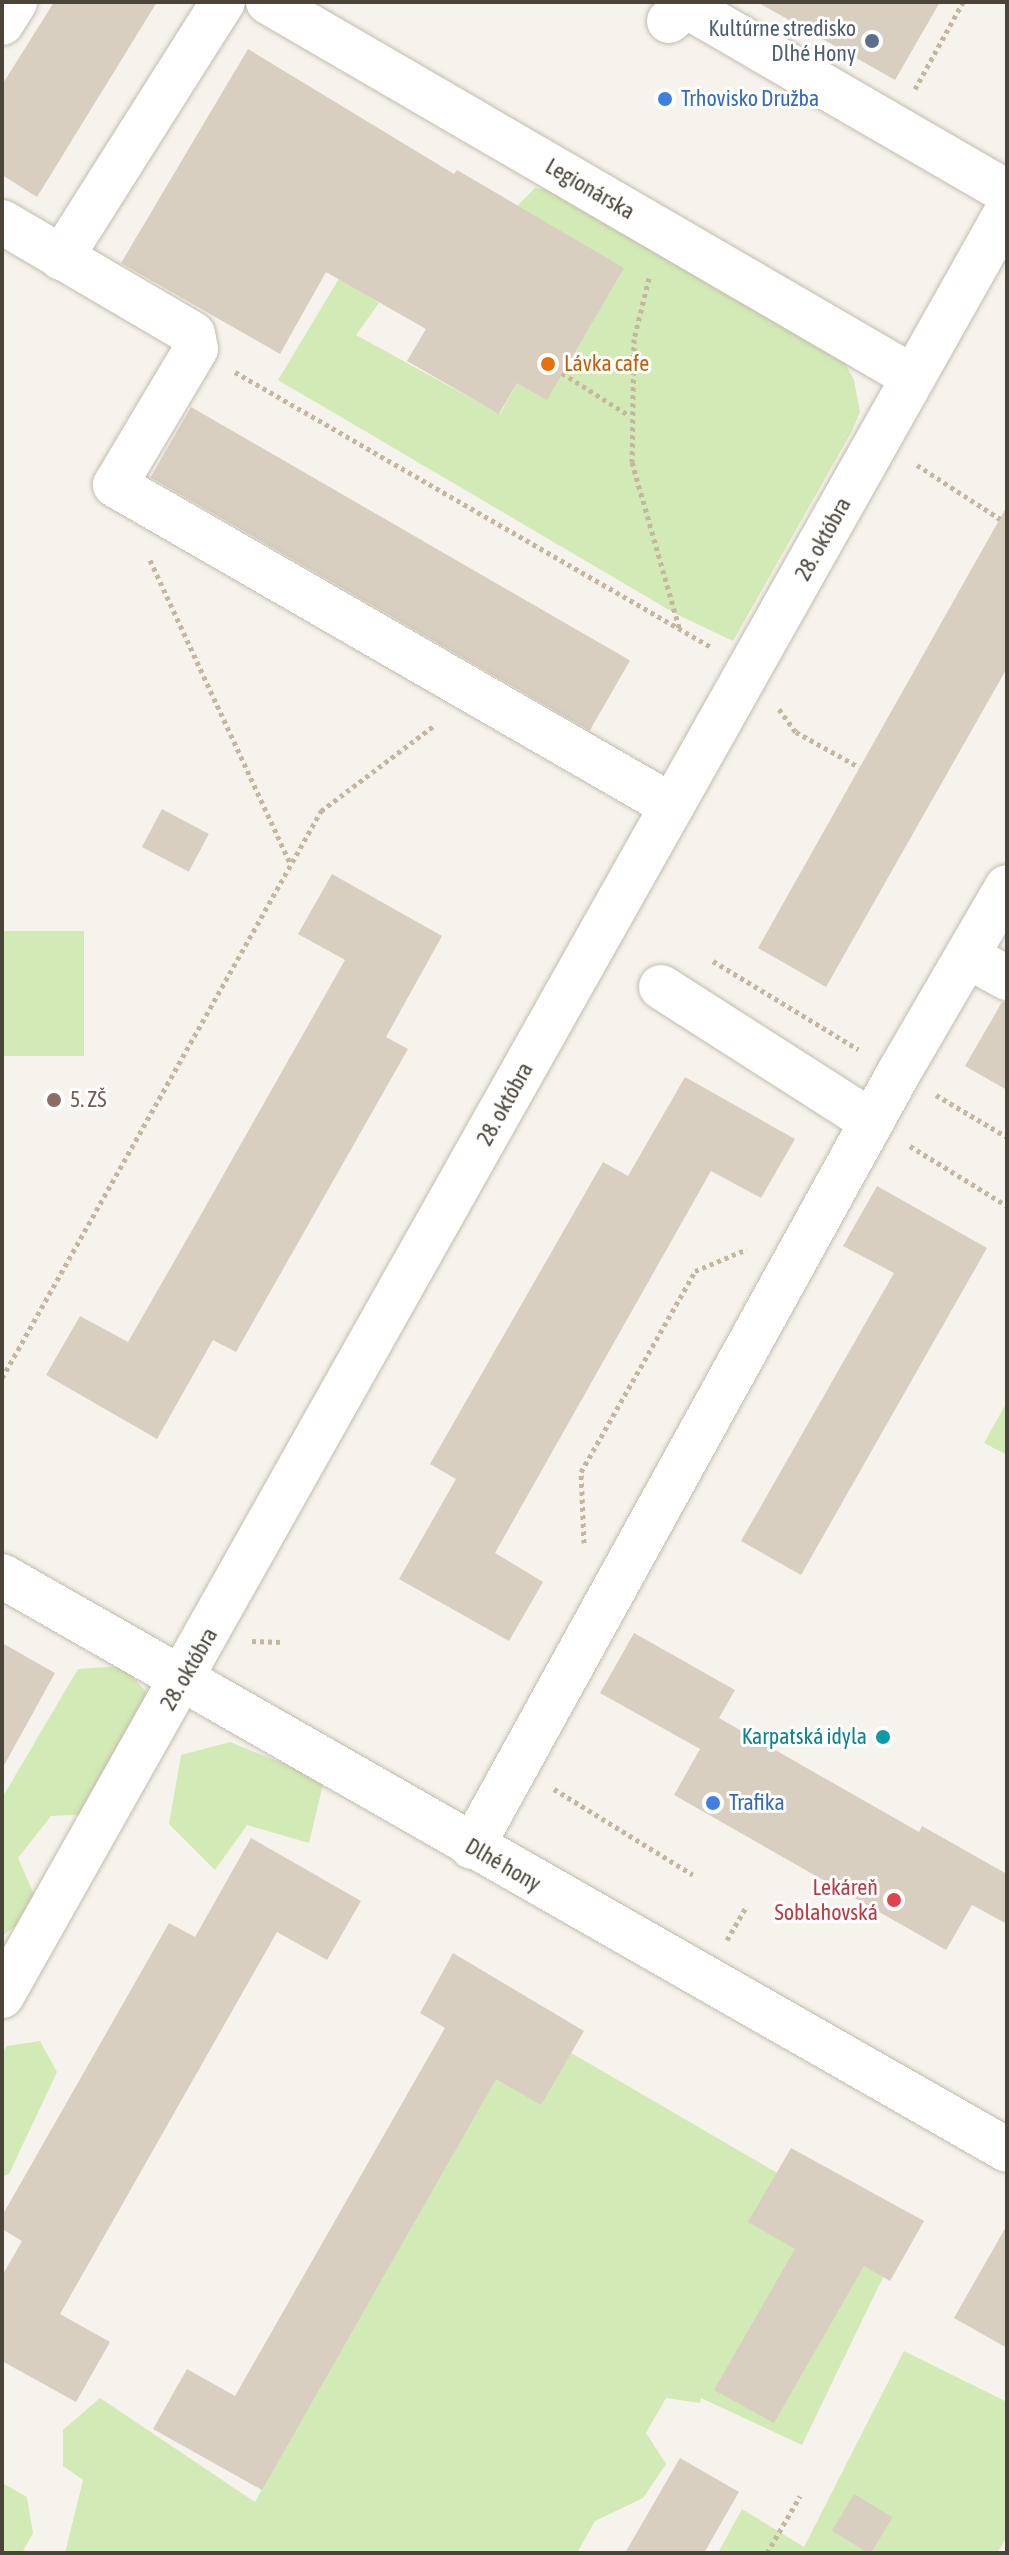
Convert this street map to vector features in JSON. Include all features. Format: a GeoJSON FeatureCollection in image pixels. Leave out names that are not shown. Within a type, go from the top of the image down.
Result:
{"type":"FeatureCollection","features":[{"type":"Feature","properties":{"kind":"street"},"geometry":{"type":"LineString","coordinates":[[2,23],[15,2]]}},
{"type":"Feature","properties":{"kind":"street"},"geometry":{"type":"LineString","coordinates":[[61,258],[223,2]]}},
{"type":"Feature","properties":{"kind":"street","name":"Legionárska"},"geometry":{"type":"LineString","coordinates":[[268,2],[913,377]]}},
{"type":"Feature","properties":{"kind":"street"},"geometry":{"type":"LineString","coordinates":[[669,21],[686,6],[1007,192]]}},
{"type":"Feature","properties":{"kind":"street","name":"28. októbra"},"geometry":{"type":"LineString","coordinates":[[2,1996],[1007,211]]}},
{"type":"Feature","properties":{"kind":"street"},"geometry":{"type":"LineString","coordinates":[[2,222],[193,334],[196,349],[115,485],[672,806]]}},
{"type":"Feature","properties":{"kind":"street"},"geometry":{"type":"LineString","coordinates":[[472,1847],[898,1074],[1007,887]]}},
{"type":"Feature","properties":{"kind":"street"},"geometry":{"type":"LineString","coordinates":[[967,956],[1007,978]]}},
{"type":"Feature","properties":{"kind":"street"},"geometry":{"type":"LineString","coordinates":[[661,987],[872,1122]]}},
{"type":"Feature","properties":{"kind":"street","name":"Dlhé hony"},"geometry":{"type":"LineString","coordinates":[[2,1576],[181,1682],[260,1721],[472,1847],[1007,2150]]}},
{"type":"Feature","properties":{"kind":"path"},"geometry":{"type":"LineString","coordinates":[[894,128],[963,2]]}},
{"type":"Feature","properties":{"kind":"path"},"geometry":{"type":"LineString","coordinates":[[654,266],[634,339],[631,416],[638,493],[679,628]]}},
{"type":"Feature","properties":{"kind":"path"},"geometry":{"type":"LineString","coordinates":[[196,349],[751,670],[796,732],[859,767]]}},
{"type":"Feature","properties":{"kind":"path"},"geometry":{"type":"LineString","coordinates":[[562,373],[631,416]]}},
{"type":"Feature","properties":{"kind":"path"},"geometry":{"type":"LineString","coordinates":[[902,458],[1000,519]]}},
{"type":"Feature","properties":{"kind":"path"},"geometry":{"type":"LineString","coordinates":[[148,555],[291,864]]}},
{"type":"Feature","properties":{"kind":"path"},"geometry":{"type":"LineString","coordinates":[[2,1378],[321,811],[477,693]]}},
{"type":"Feature","properties":{"kind":"path"},"geometry":{"type":"LineString","coordinates":[[698,952],[1007,1137]]}},
{"type":"Feature","properties":{"kind":"path"},"geometry":{"type":"LineString","coordinates":[[872,1122],[1007,1206]]}},
{"type":"Feature","properties":{"kind":"path"},"geometry":{"type":"LineString","coordinates":[[585,1560],[581,1472],[695,1271],[750,1248]]}},
{"type":"Feature","properties":{"kind":"path"},"geometry":{"type":"LineString","coordinates":[[516,1765],[693,1875]]}},
{"type":"Feature","properties":{"kind":"path"},"geometry":{"type":"LineString","coordinates":[[767,2553],[800,2496]]}},
{"type":"Feature","properties":{"kind":"green space"},"geometry":{"type":"Polygon","coordinates":[[[535,188],[547,189],[845,363],[854,380],[860,412],[852,431],[733,641],[676,614],[278,380],[340,277],[379,303],[356,335],[500,414],[517,383],[517,206],[535,188]]]}},
{"type":"Feature","properties":{"kind":"green space"},"geometry":{"type":"Polygon","coordinates":[[[2,931],[84,931],[84,1056],[2,1056],[2,931]]]}},
{"type":"Feature","properties":{"kind":"green space"},"geometry":{"type":"Polygon","coordinates":[[[1007,1402],[1007,1455],[984,1443],[1007,1402]]]}},
{"type":"Feature","properties":{"kind":"green space"},"geometry":{"type":"Polygon","coordinates":[[[122,1666],[157,1703],[92,1814],[51,1816],[18,1858],[40,1908],[2,1936],[2,1798],[78,1669],[122,1666]]]}},
{"type":"Feature","properties":{"kind":"green space"},"geometry":{"type":"Polygon","coordinates":[[[230,1742],[324,1780],[309,1843],[247,1825],[215,1870],[169,1824],[181,1755],[230,1742]]]}},
{"type":"Feature","properties":{"kind":"green space"},"geometry":{"type":"Polygon","coordinates":[[[513,2019],[899,2244],[802,2445],[701,2398],[700,2403],[666,2398],[646,2433],[666,2464],[643,2498],[595,2521],[577,2553],[65,2553],[83,2480],[63,2466],[63,2430],[100,2398],[255,2502],[513,2019]]]}},
{"type":"Feature","properties":{"kind":"green space"},"geometry":{"type":"Polygon","coordinates":[[[40,2041],[57,2072],[9,2174],[2,2177],[2,2054],[7,2046],[40,2041]]]}},
{"type":"Feature","properties":{"kind":"green space"},"geometry":{"type":"Polygon","coordinates":[[[904,2351],[1007,2402],[1007,2537],[997,2553],[718,2553],[742,2509],[804,2547],[904,2351]]]}},
{"type":"Feature","properties":{"kind":"green space"},"geometry":{"type":"Polygon","coordinates":[[[2,2483],[27,2497],[33,2533],[22,2553],[2,2553],[2,2483]]]}},
{"type":"Feature","properties":{"kind":"building"},"geometry":{"type":"Polygon","coordinates":[[[54,2],[157,2],[37,197],[2,175],[2,85],[54,2]]]}},
{"type":"Feature","properties":{"kind":"building","name":"Kultúrne stredisko Dlhé Hony"},"geometry":{"type":"Polygon","coordinates":[[[757,2],[940,2],[895,80],[757,2]]]}},
{"type":"Feature","properties":{"kind":"building"},"geometry":{"type":"Polygon","coordinates":[[[248,49],[454,174],[457,170],[624,268],[547,400],[517,383],[499,414],[407,361],[426,329],[326,272],[280,354],[121,263],[248,49]]]}},
{"type":"Feature","properties":{"kind":"building"},"geometry":{"type":"Polygon","coordinates":[[[191,407],[630,660],[590,731],[150,477],[191,407]]]}},
{"type":"Feature","properties":{"kind":"building"},"geometry":{"type":"Polygon","coordinates":[[[1007,506],[1007,668],[826,987],[758,948],[1007,506]]]}},
{"type":"Feature","properties":{"kind":"building"},"geometry":{"type":"Polygon","coordinates":[[[162,809],[209,834],[189,872],[142,847],[162,809]]]}},
{"type":"Feature","properties":{"kind":"building"},"geometry":{"type":"Polygon","coordinates":[[[332,874],[442,936],[386,1037],[408,1049],[236,1352],[213,1340],[157,1439],[46,1375],[80,1316],[128,1342],[199,1218],[345,960],[298,934],[332,874]]]}},
{"type":"Feature","properties":{"kind":"building"},"geometry":{"type":"Polygon","coordinates":[[[1002,1002],[1007,1003],[1007,1090],[965,1066],[1002,1002]]]}},
{"type":"Feature","properties":{"kind":"building"},"geometry":{"type":"Polygon","coordinates":[[[685,1077],[795,1139],[761,1198],[711,1171],[495,1553],[543,1582],[509,1641],[399,1579],[456,1479],[430,1464],[603,1162],[628,1176],[685,1077]]]}},
{"type":"Feature","properties":{"kind":"building"},"geometry":{"type":"Polygon","coordinates":[[[877,1186],[987,1248],[801,1575],[741,1541],[894,1273],[843,1246],[877,1186]]]}},
{"type":"Feature","properties":{"kind":"building"},"geometry":{"type":"Polygon","coordinates":[[[634,1633],[735,1690],[719,1718],[919,1832],[922,1826],[1007,1874],[1007,1924],[972,1905],[946,1950],[674,1795],[700,1749],[600,1693],[634,1633]]]}},
{"type":"Feature","properties":{"kind":"building"},"geometry":{"type":"Polygon","coordinates":[[[2,1643],[55,1673],[2,1769],[2,1643]]]}},
{"type":"Feature","properties":{"kind":"building"},"geometry":{"type":"Polygon","coordinates":[[[251,1838],[361,1901],[327,1960],[277,1932],[60,2314],[110,2342],[76,2402],[2,2361],[2,2276],[22,2241],[2,2229],[2,2216],[169,1923],[195,1937],[251,1838]]]}},
{"type":"Feature","properties":{"kind":"building"},"geometry":{"type":"Polygon","coordinates":[[[453,1953],[584,2031],[541,2105],[496,2079],[262,2490],[153,2429],[187,2369],[235,2396],[445,2028],[420,2013],[453,1953]]]}},
{"type":"Feature","properties":{"kind":"building"},"geometry":{"type":"Polygon","coordinates":[[[791,2148],[924,2221],[890,2281],[864,2266],[774,2423],[714,2390],[795,2249],[748,2222],[791,2148]]]}},
{"type":"Feature","properties":{"kind":"building"},"geometry":{"type":"Polygon","coordinates":[[[1007,2225],[1007,2348],[954,2318],[1007,2225]]]}},
{"type":"Feature","properties":{"kind":"building"},"geometry":{"type":"Polygon","coordinates":[[[680,2458],[739,2492],[704,2553],[625,2553],[680,2458]]]}},
{"type":"Feature","properties":{"kind":"building"},"geometry":{"type":"Polygon","coordinates":[[[854,2494],[893,2517],[871,2553],[832,2531],[854,2494]]]}},
{"type":"Feature","properties":{"kind":"place","name":"Kultúrne stredisko Dlhé Hony"},"geometry":{"type":"Point","coordinates":[872,41]}},
{"type":"Feature","properties":{"kind":"place","name":"Trhovisko Družba"},"geometry":{"type":"Point","coordinates":[665,99]}},
{"type":"Feature","properties":{"kind":"place","name":"Lávka cafe"},"geometry":{"type":"Point","coordinates":[548,364]}},
{"type":"Feature","properties":{"kind":"place","name":"5. ZŠ"},"geometry":{"type":"Point","coordinates":[54,1100]}},
{"type":"Feature","properties":{"kind":"place","name":"Karpatská idyla"},"geometry":{"type":"Point","coordinates":[883,1737]}},
{"type":"Feature","properties":{"kind":"place","name":"Trafika"},"geometry":{"type":"Point","coordinates":[713,1803]}},
{"type":"Feature","properties":{"kind":"place","name":"Lekáreň Soblahovská"},"geometry":{"type":"Point","coordinates":[894,1900]}}]}
